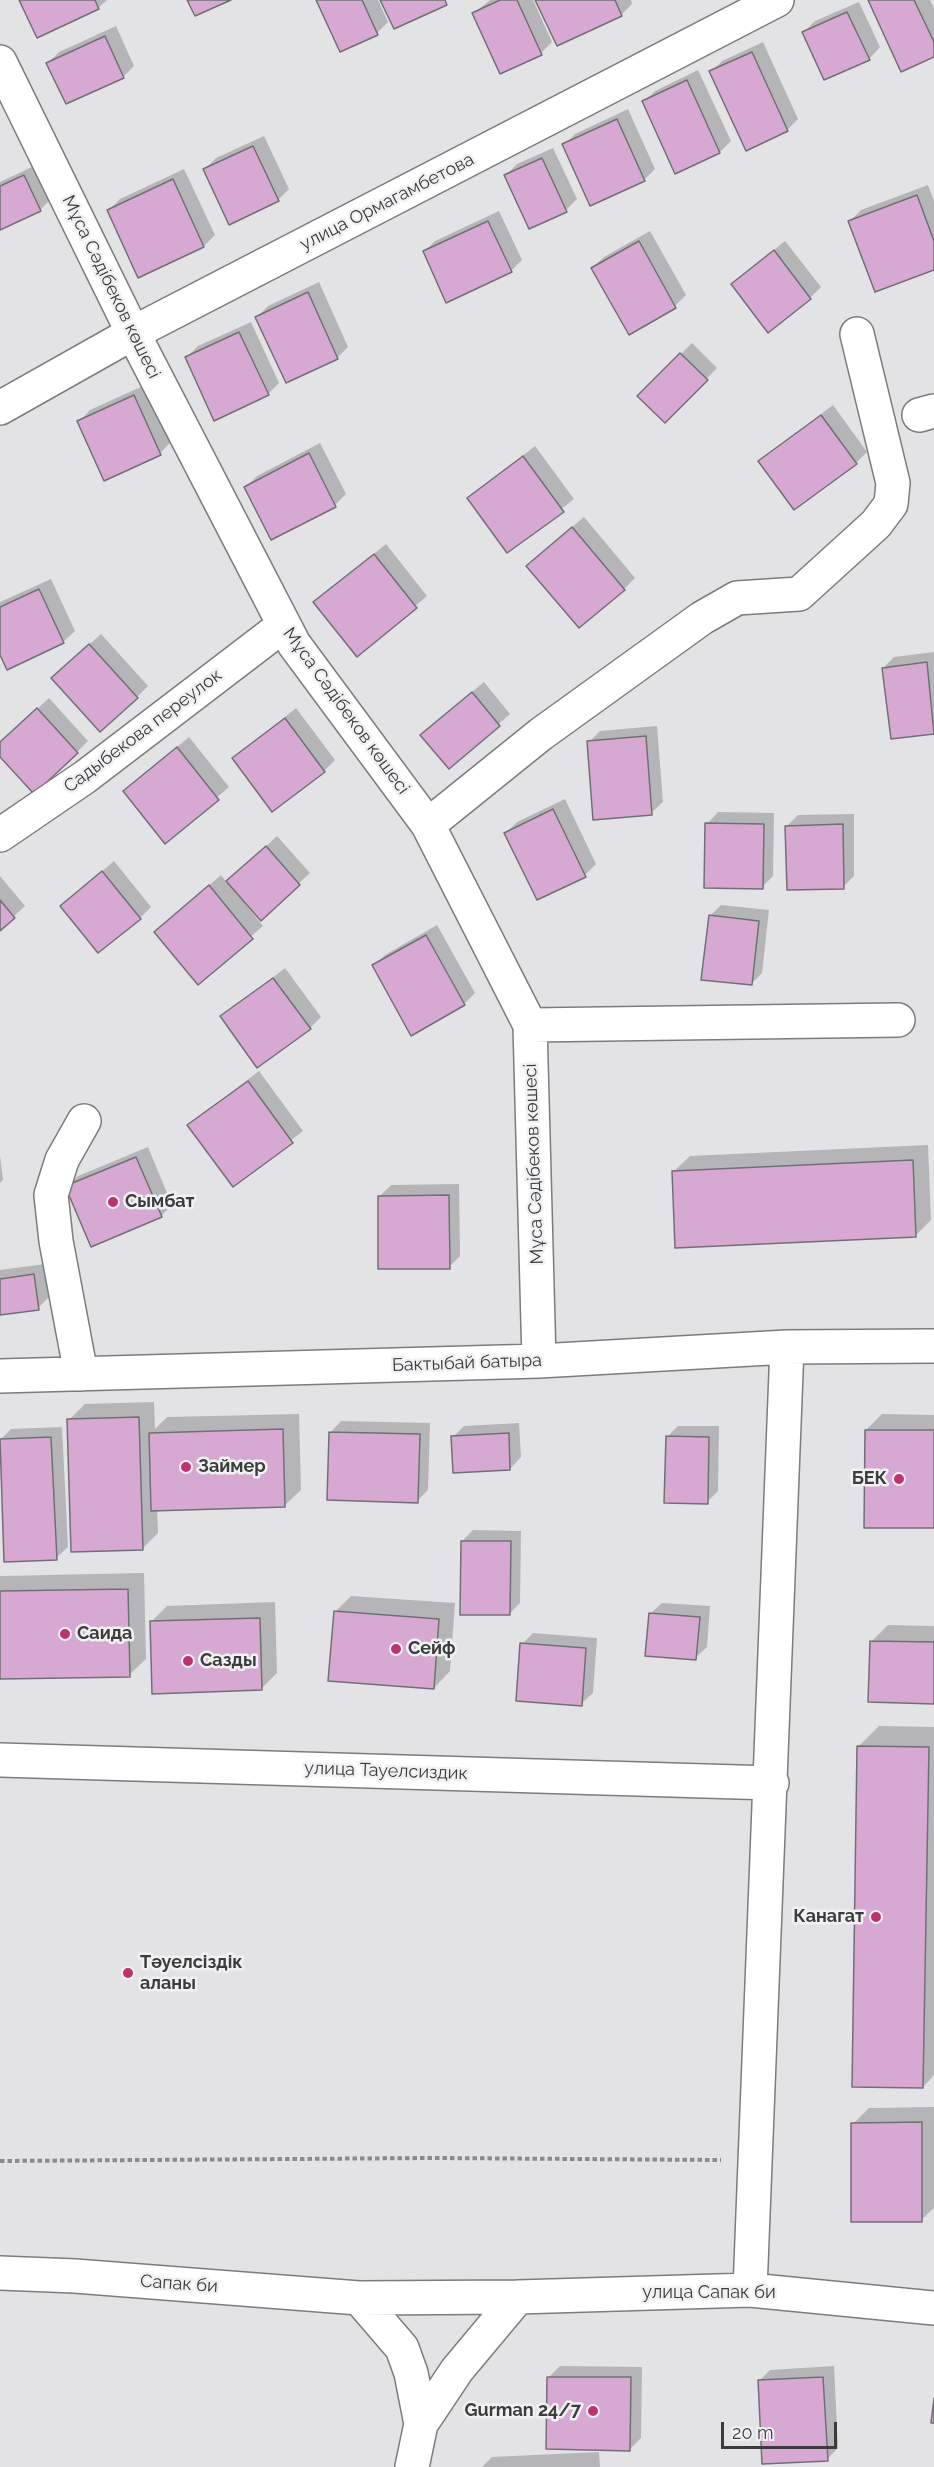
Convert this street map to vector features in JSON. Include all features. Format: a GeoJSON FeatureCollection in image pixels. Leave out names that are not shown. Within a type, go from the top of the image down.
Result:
{"type":"FeatureCollection","features":[{"type":"Feature","properties":{"kind":"street","name":"улица Ормагамбетова"},"geometry":{"type":"LineString","coordinates":[[0,408],[133,333],[777,0]]}},
{"type":"Feature","properties":{"kind":"street","name":"Мұса Сәдібеков көшесі"},"geometry":{"type":"LineString","coordinates":[[0,62],[133,333],[294,644],[428,825],[530,1025],[539,1361]]}},
{"type":"Feature","properties":{"kind":"street"},"geometry":{"type":"LineString","coordinates":[[428,825],[541,734],[702,618],[737,598],[799,594],[876,524],[891,504],[894,483],[857,334]]}},
{"type":"Feature","properties":{"kind":"street","name":"Садыбекова переулок"},"geometry":{"type":"LineString","coordinates":[[0,835],[85,777],[284,625]]}},
{"type":"Feature","properties":{"kind":"street"},"geometry":{"type":"LineString","coordinates":[[530,1025],[898,1020]]}},
{"type":"Feature","properties":{"kind":"street"},"geometry":{"type":"LineString","coordinates":[[81,1374],[56,1241],[51,1195],[62,1160],[84,1121]]}},
{"type":"Feature","properties":{"kind":"street","name":"Бактыбай батыра"},"geometry":{"type":"LineString","coordinates":[[0,1376],[539,1361],[788,1347],[934,1346]]}},
{"type":"Feature","properties":{"kind":"street"},"geometry":{"type":"LineString","coordinates":[[750,2290],[788,1347]]}},
{"type":"Feature","properties":{"kind":"street","name":"улица Тауелсиздик"},"geometry":{"type":"LineString","coordinates":[[0,1760],[772,1783]]}},
{"type":"Feature","properties":{"kind":"street","name":"Сапак би"},"geometry":{"type":"LineString","coordinates":[[0,2273],[75,2276],[359,2298],[518,2297]]}},
{"type":"Feature","properties":{"kind":"street","name":"улица Сапак би"},"geometry":{"type":"LineString","coordinates":[[518,2297],[750,2290],[934,2308]]}},
{"type":"Feature","properties":{"kind":"street"},"geometry":{"type":"LineString","coordinates":[[412,2467],[421,2424],[457,2370],[518,2297]]}},
{"type":"Feature","properties":{"kind":"street"},"geometry":{"type":"LineString","coordinates":[[359,2298],[402,2348],[411,2373],[421,2424]]}},
{"type":"Feature","properties":{"kind":"path"},"geometry":{"type":"LineString","coordinates":[[0,2161],[412,2158],[754,2160]]}},
{"type":"Feature","properties":{"kind":"building"},"geometry":{"type":"Polygon","coordinates":[[[19,0],[95,0],[99,9],[37,38],[19,0]]]}},
{"type":"Feature","properties":{"kind":"building"},"geometry":{"type":"Polygon","coordinates":[[[187,0],[231,0],[195,16],[187,0]]]}},
{"type":"Feature","properties":{"kind":"building"},"geometry":{"type":"Polygon","coordinates":[[[316,0],[362,0],[378,35],[340,52],[316,0]]]}},
{"type":"Feature","properties":{"kind":"building"},"geometry":{"type":"Polygon","coordinates":[[[380,0],[445,0],[447,5],[394,29],[380,0]]]}},
{"type":"Feature","properties":{"kind":"building"},"geometry":{"type":"Polygon","coordinates":[[[500,0],[517,0],[542,55],[500,74],[472,13],[500,0]]]}},
{"type":"Feature","properties":{"kind":"building"},"geometry":{"type":"Polygon","coordinates":[[[535,0],[615,0],[622,16],[557,46],[535,0]]]}},
{"type":"Feature","properties":{"kind":"building"},"geometry":{"type":"Polygon","coordinates":[[[868,0],[914,0],[934,42],[934,57],[901,72],[868,0]]]}},
{"type":"Feature","properties":{"kind":"building"},"geometry":{"type":"Polygon","coordinates":[[[847,12],[870,60],[824,80],[802,32],[847,12]]]}},
{"type":"Feature","properties":{"kind":"building"},"geometry":{"type":"Polygon","coordinates":[[[105,36],[124,78],[66,104],[46,63],[105,36]]]}},
{"type":"Feature","properties":{"kind":"building"},"geometry":{"type":"Polygon","coordinates":[[[752,52],[788,131],[746,151],[709,71],[752,52]]]}},
{"type":"Feature","properties":{"kind":"building"},"geometry":{"type":"Polygon","coordinates":[[[687,80],[720,153],[675,174],[642,101],[687,80]]]}},
{"type":"Feature","properties":{"kind":"building"},"geometry":{"type":"Polygon","coordinates":[[[617,119],[645,181],[590,206],[562,144],[617,119]]]}},
{"type":"Feature","properties":{"kind":"building"},"geometry":{"type":"Polygon","coordinates":[[[253,146],[279,201],[229,225],[203,169],[253,146]]]}},
{"type":"Feature","properties":{"kind":"building"},"geometry":{"type":"Polygon","coordinates":[[[542,158],[567,212],[529,229],[504,175],[542,158]]]}},
{"type":"Feature","properties":{"kind":"building"},"geometry":{"type":"Polygon","coordinates":[[[24,175],[41,211],[0,230],[0,186],[24,175]]]}},
{"type":"Feature","properties":{"kind":"building"},"geometry":{"type":"Polygon","coordinates":[[[173,179],[204,247],[138,278],[107,210],[173,179]]]}},
{"type":"Feature","properties":{"kind":"building"},"geometry":{"type":"Polygon","coordinates":[[[917,195],[934,241],[934,270],[875,292],[848,221],[917,195]]]}},
{"type":"Feature","properties":{"kind":"building"},"geometry":{"type":"Polygon","coordinates":[[[488,221],[512,272],[446,303],[423,251],[488,221]]]}},
{"type":"Feature","properties":{"kind":"building"},"geometry":{"type":"Polygon","coordinates":[[[639,241],[676,308],[629,335],[591,268],[639,241]]]}},
{"type":"Feature","properties":{"kind":"building"},"geometry":{"type":"Polygon","coordinates":[[[774,250],[811,299],[768,333],[731,284],[774,250]]]}},
{"type":"Feature","properties":{"kind":"building"},"geometry":{"type":"Polygon","coordinates":[[[308,292],[338,359],[286,383],[255,317],[308,292]]]}},
{"type":"Feature","properties":{"kind":"building"},"geometry":{"type":"Polygon","coordinates":[[[239,332],[269,395],[214,421],[185,357],[239,332]]]}},
{"type":"Feature","properties":{"kind":"building"},"geometry":{"type":"Polygon","coordinates":[[[680,353],[708,380],[665,423],[637,396],[680,353]]]}},
{"type":"Feature","properties":{"kind":"building"},"geometry":{"type":"Polygon","coordinates":[[[134,395],[161,455],[104,481],[77,421],[134,395]]]}},
{"type":"Feature","properties":{"kind":"building"},"geometry":{"type":"Polygon","coordinates":[[[821,415],[857,464],[794,510],[758,461],[821,415]]]}},
{"type":"Feature","properties":{"kind":"building"},"geometry":{"type":"Polygon","coordinates":[[[309,453],[336,507],[271,540],[244,487],[309,453]]]}},
{"type":"Feature","properties":{"kind":"building"},"geometry":{"type":"Polygon","coordinates":[[[523,456],[564,512],[507,553],[467,498],[523,456]]]}},
{"type":"Feature","properties":{"kind":"building"},"geometry":{"type":"Polygon","coordinates":[[[572,527],[625,590],[579,628],[526,566],[572,527]]]}},
{"type":"Feature","properties":{"kind":"building"},"geometry":{"type":"Polygon","coordinates":[[[374,554],[417,608],[357,657],[313,602],[374,554]]]}},
{"type":"Feature","properties":{"kind":"building"},"geometry":{"type":"Polygon","coordinates":[[[39,589],[64,643],[7,670],[0,655],[0,607],[39,589]]]}},
{"type":"Feature","properties":{"kind":"building"},"geometry":{"type":"Polygon","coordinates":[[[89,644],[138,698],[100,732],[51,678],[89,644]]]}},
{"type":"Feature","properties":{"kind":"building"},"geometry":{"type":"Polygon","coordinates":[[[927,662],[934,734],[891,739],[882,668],[927,662]]]}},
{"type":"Feature","properties":{"kind":"building"},"geometry":{"type":"Polygon","coordinates":[[[472,692],[500,726],[449,769],[420,735],[472,692]]]}},
{"type":"Feature","properties":{"kind":"building"},"geometry":{"type":"Polygon","coordinates":[[[37,708],[78,753],[34,794],[0,757],[0,742],[37,708]]]}},
{"type":"Feature","properties":{"kind":"building"},"geometry":{"type":"Polygon","coordinates":[[[285,718],[325,772],[272,812],[232,758],[285,718]]]}},
{"type":"Feature","properties":{"kind":"building"},"geometry":{"type":"Polygon","coordinates":[[[646,736],[652,815],[593,820],[587,741],[646,736]]]}},
{"type":"Feature","properties":{"kind":"building"},"geometry":{"type":"Polygon","coordinates":[[[177,747],[219,800],[165,844],[123,791],[177,747]]]}},
{"type":"Feature","properties":{"kind":"building"},"geometry":{"type":"Polygon","coordinates":[[[553,809],[586,877],[537,900],[504,833],[553,809]]]}},
{"type":"Feature","properties":{"kind":"building"},"geometry":{"type":"Polygon","coordinates":[[[705,823],[764,824],[763,889],[704,888],[705,823]]]}},
{"type":"Feature","properties":{"kind":"building"},"geometry":{"type":"Polygon","coordinates":[[[843,824],[844,889],[787,890],[785,826],[843,824]]]}},
{"type":"Feature","properties":{"kind":"building"},"geometry":{"type":"Polygon","coordinates":[[[266,846],[300,885],[261,921],[226,881],[266,846]]]}},
{"type":"Feature","properties":{"kind":"building"},"geometry":{"type":"Polygon","coordinates":[[[102,871],[141,919],[98,953],[60,906],[102,871]]]}},
{"type":"Feature","properties":{"kind":"building"},"geometry":{"type":"Polygon","coordinates":[[[209,885],[253,939],[198,985],[154,932],[209,885]]]}},
{"type":"Feature","properties":{"kind":"building"},"geometry":{"type":"Polygon","coordinates":[[[0,900],[15,918],[0,931],[0,900]]]}},
{"type":"Feature","properties":{"kind":"building"},"geometry":{"type":"Polygon","coordinates":[[[709,915],[759,921],[752,985],[701,980],[709,915]]]}},
{"type":"Feature","properties":{"kind":"building"},"geometry":{"type":"Polygon","coordinates":[[[426,935],[465,1005],[411,1036],[372,965],[426,935]]]}},
{"type":"Feature","properties":{"kind":"building"},"geometry":{"type":"Polygon","coordinates":[[[273,978],[311,1029],[257,1068],[220,1016],[273,978]]]}},
{"type":"Feature","properties":{"kind":"building"},"geometry":{"type":"Polygon","coordinates":[[[248,1081],[293,1143],[233,1187],[187,1125],[248,1081]]]}},
{"type":"Feature","properties":{"kind":"building","name":"Сымбат"},"geometry":{"type":"Polygon","coordinates":[[[136,1157],[162,1217],[91,1247],[65,1186],[136,1157]]]}},
{"type":"Feature","properties":{"kind":"building"},"geometry":{"type":"Polygon","coordinates":[[[913,1160],[916,1237],[675,1248],[672,1171],[913,1160]]]}},
{"type":"Feature","properties":{"kind":"building"},"geometry":{"type":"Polygon","coordinates":[[[449,1195],[450,1269],[378,1269],[378,1196],[449,1195]]]}},
{"type":"Feature","properties":{"kind":"building"},"geometry":{"type":"Polygon","coordinates":[[[34,1274],[39,1310],[0,1315],[0,1279],[34,1274]]]}},
{"type":"Feature","properties":{"kind":"building"},"geometry":{"type":"Polygon","coordinates":[[[139,1417],[143,1550],[71,1552],[67,1419],[139,1417]]]}},
{"type":"Feature","properties":{"kind":"building"},"geometry":{"type":"Polygon","coordinates":[[[283,1429],[285,1507],[151,1511],[149,1433],[283,1429]]]}},
{"type":"Feature","properties":{"kind":"building","name":"БЕК"},"geometry":{"type":"Polygon","coordinates":[[[865,1430],[934,1430],[934,1528],[864,1528],[865,1430]]]}},
{"type":"Feature","properties":{"kind":"building"},"geometry":{"type":"Polygon","coordinates":[[[329,1432],[420,1434],[418,1503],[327,1500],[329,1432]]]}},
{"type":"Feature","properties":{"kind":"building"},"geometry":{"type":"Polygon","coordinates":[[[509,1433],[510,1470],[453,1473],[451,1436],[509,1433]]]}},
{"type":"Feature","properties":{"kind":"building"},"geometry":{"type":"Polygon","coordinates":[[[666,1436],[709,1437],[708,1504],[664,1503],[666,1436]]]}},
{"type":"Feature","properties":{"kind":"building"},"geometry":{"type":"Polygon","coordinates":[[[51,1437],[57,1560],[4,1562],[0,1439],[51,1437]]]}},
{"type":"Feature","properties":{"kind":"building"},"geometry":{"type":"Polygon","coordinates":[[[461,1541],[511,1541],[510,1615],[460,1615],[461,1541]]]}},
{"type":"Feature","properties":{"kind":"building","name":"Саида"},"geometry":{"type":"Polygon","coordinates":[[[128,1589],[130,1677],[0,1679],[0,1591],[128,1589]]]}},
{"type":"Feature","properties":{"kind":"building"},"geometry":{"type":"Polygon","coordinates":[[[334,1611],[439,1619],[434,1689],[328,1681],[334,1611]]]}},
{"type":"Feature","properties":{"kind":"building"},"geometry":{"type":"Polygon","coordinates":[[[649,1613],[700,1617],[696,1660],[645,1656],[649,1613]]]}},
{"type":"Feature","properties":{"kind":"building"},"geometry":{"type":"Polygon","coordinates":[[[260,1618],[262,1690],[152,1694],[150,1621],[260,1618]]]}},
{"type":"Feature","properties":{"kind":"building"},"geometry":{"type":"Polygon","coordinates":[[[870,1641],[934,1642],[934,1704],[868,1702],[870,1641]]]}},
{"type":"Feature","properties":{"kind":"building"},"geometry":{"type":"Polygon","coordinates":[[[520,1643],[586,1648],[582,1706],[516,1701],[520,1643]]]}},
{"type":"Feature","properties":{"kind":"building"},"geometry":{"type":"Polygon","coordinates":[[[857,1746],[929,1747],[923,2088],[852,2087],[857,1746]]]}},
{"type":"Feature","properties":{"kind":"building"},"geometry":{"type":"Polygon","coordinates":[[[922,2122],[922,2222],[851,2222],[851,2123],[922,2122]]]}},
{"type":"Feature","properties":{"kind":"building"},"geometry":{"type":"Polygon","coordinates":[[[547,2377],[631,2377],[630,2451],[546,2449],[547,2377]]]}},
{"type":"Feature","properties":{"kind":"building"},"geometry":{"type":"Polygon","coordinates":[[[823,2377],[828,2461],[762,2464],[758,2380],[823,2377]]]}},
{"type":"Feature","properties":{"kind":"building"},"geometry":{"type":"Polygon","coordinates":[[[934,2398],[934,2423],[931,2423],[934,2398]]]}},
{"type":"Feature","properties":{"kind":"place","name":"Сымбат"},"geometry":{"type":"Point","coordinates":[113,1202]}},
{"type":"Feature","properties":{"kind":"place","name":"Займер"},"geometry":{"type":"Point","coordinates":[186,1467]}},
{"type":"Feature","properties":{"kind":"place","name":"БЕК"},"geometry":{"type":"Point","coordinates":[899,1479]}},
{"type":"Feature","properties":{"kind":"place","name":"Саида"},"geometry":{"type":"Point","coordinates":[65,1634]}},
{"type":"Feature","properties":{"kind":"place","name":"Сейф"},"geometry":{"type":"Point","coordinates":[396,1649]}},
{"type":"Feature","properties":{"kind":"place","name":"Сазды"},"geometry":{"type":"Point","coordinates":[188,1661]}},
{"type":"Feature","properties":{"kind":"place","name":"Канагат"},"geometry":{"type":"Point","coordinates":[876,1917]}},
{"type":"Feature","properties":{"kind":"place","name":"Тәуелсіздік аланы"},"geometry":{"type":"Point","coordinates":[128,1973]}},
{"type":"Feature","properties":{"kind":"place","name":"Gurman 24/7"},"geometry":{"type":"Point","coordinates":[593,2411]}}]}
